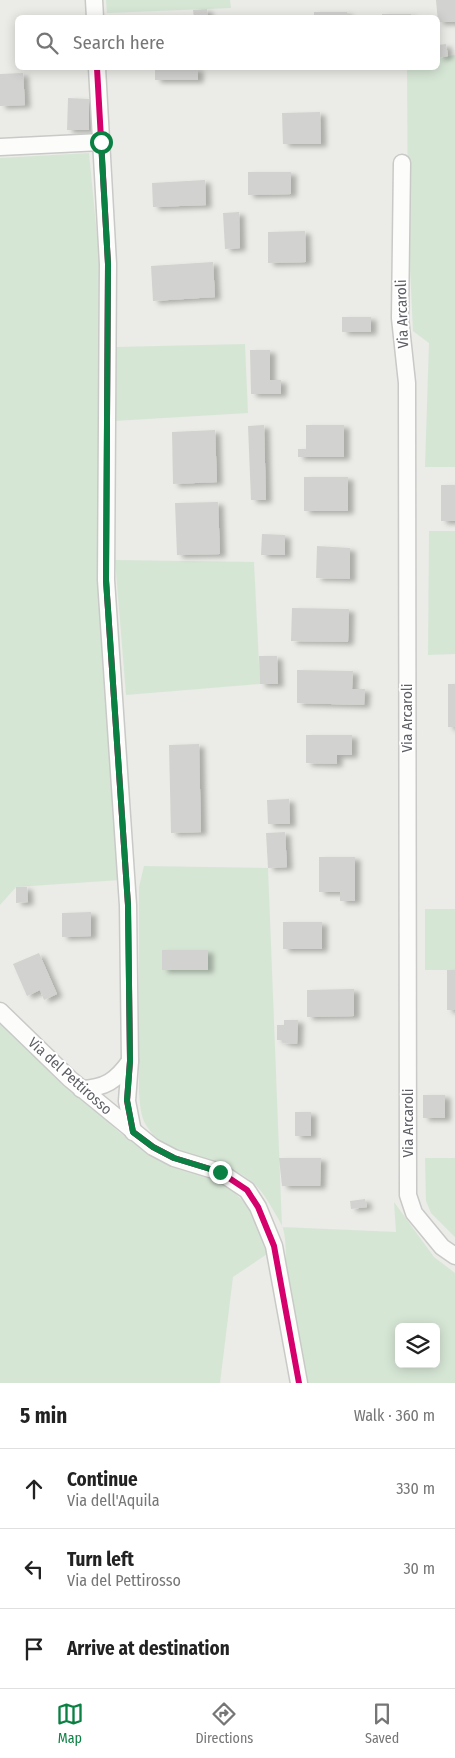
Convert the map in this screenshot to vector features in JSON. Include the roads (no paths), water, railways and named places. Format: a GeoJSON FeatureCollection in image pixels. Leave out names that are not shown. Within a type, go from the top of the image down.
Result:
{"type":"FeatureCollection","features":[{"type":"Feature","properties":{"kind":"street"},"geometry":{"type":"LineString","coordinates":[[94,0],[95,15]]}},
{"type":"Feature","properties":{"kind":"street"},"geometry":{"type":"LineString","coordinates":[[97,70],[108,264],[106,580],[128,905],[130,1061],[127,1100],[133,1132]]}},
{"type":"Feature","properties":{"kind":"street"},"geometry":{"type":"LineString","coordinates":[[0,147],[101,142]]}},
{"type":"Feature","properties":{"kind":"street","name":"Via Arcaroli"},"geometry":{"type":"LineString","coordinates":[[402,163],[400,318],[407,383],[408,1195],[414,1213],[442,1247],[455,1256]]}},
{"type":"Feature","properties":{"kind":"street","name":"Via del Pettirosso"},"geometry":{"type":"LineString","coordinates":[[0,1011],[81,1089],[153,1147],[174,1158],[220,1172],[247,1190],[258,1207],[274,1246],[299,1383]]}},
{"type":"Feature","properties":{"kind":"street"},"geometry":{"type":"LineString","coordinates":[[81,1089],[96,1088],[110,1083],[122,1073],[130,1061]]}}]}
